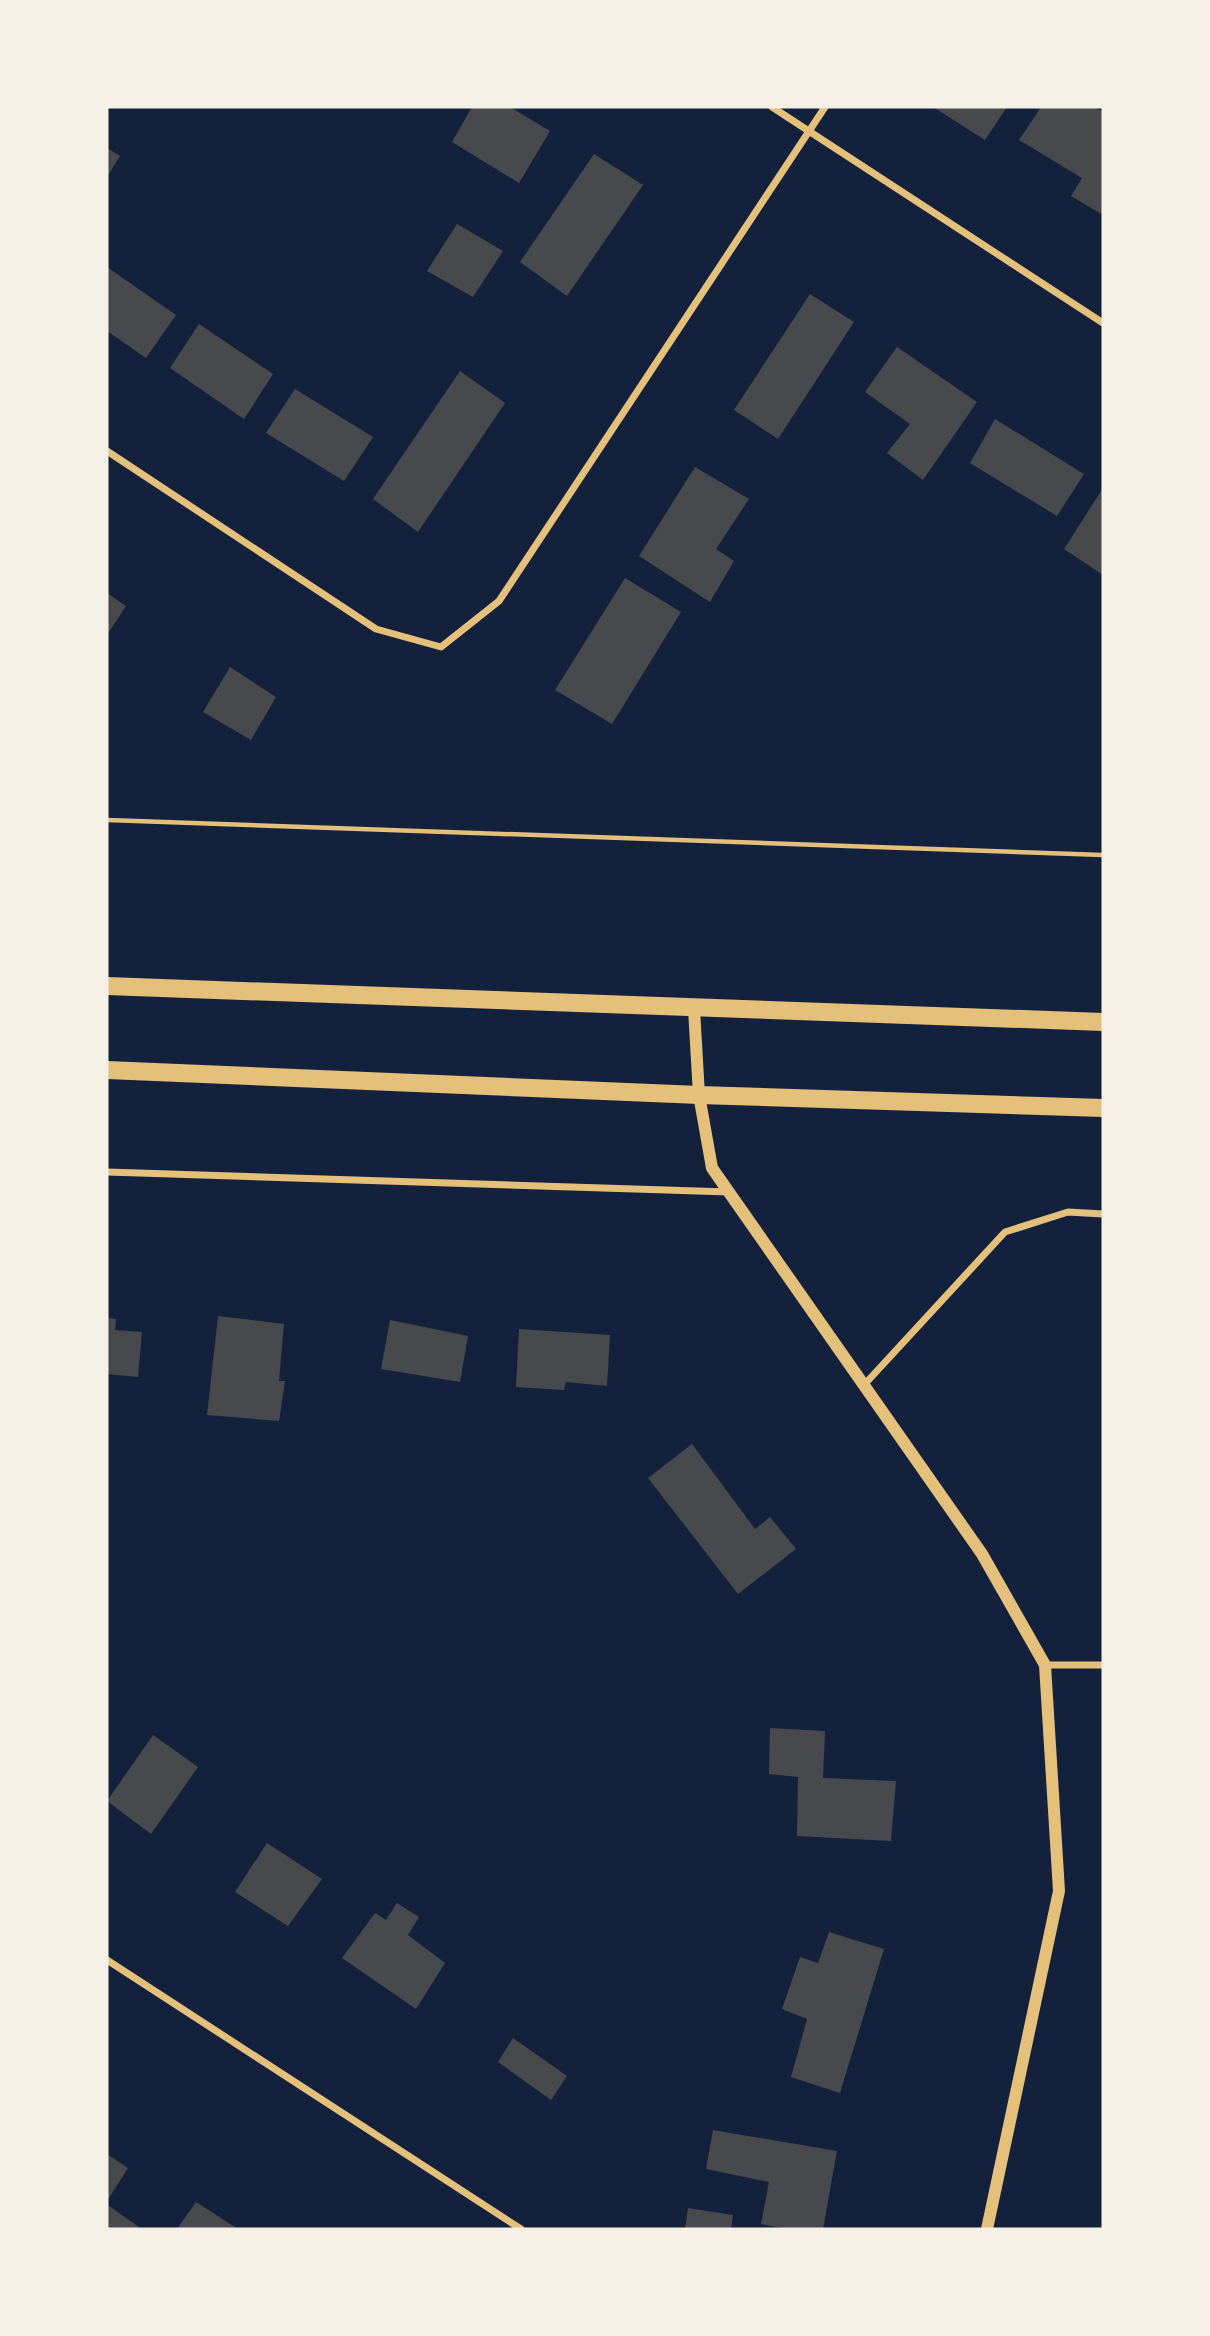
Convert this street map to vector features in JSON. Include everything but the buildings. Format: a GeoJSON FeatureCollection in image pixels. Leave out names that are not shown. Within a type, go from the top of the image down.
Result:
{"type":"FeatureCollection","features":[{"type":"Feature","properties":{"kind":"main road"},"geometry":{"type":"LineString","coordinates":[[107,986],[1103,1022]]}},
{"type":"Feature","properties":{"kind":"main road"},"geometry":{"type":"LineString","coordinates":[[107,1070],[699,1095],[1103,1108]]}},
{"type":"Feature","properties":{"kind":"street"},"geometry":{"type":"LineString","coordinates":[[772,107],[1103,323]]}},
{"type":"Feature","properties":{"kind":"street"},"geometry":{"type":"LineString","coordinates":[[107,451],[376,629],[441,647],[499,601],[825,107]]}},
{"type":"Feature","properties":{"kind":"street"},"geometry":{"type":"LineString","coordinates":[[694,1009],[699,1095],[712,1168],[982,1554],[1045,1665],[1059,1891],[987,2229]]}},
{"type":"Feature","properties":{"kind":"street"},"geometry":{"type":"LineString","coordinates":[[107,1172],[729,1192]]}},
{"type":"Feature","properties":{"kind":"street"},"geometry":{"type":"LineString","coordinates":[[864,1385],[1005,1232],[1068,1212],[1103,1214]]}},
{"type":"Feature","properties":{"kind":"street"},"geometry":{"type":"LineString","coordinates":[[1045,1665],[1103,1665]]}},
{"type":"Feature","properties":{"kind":"street"},"geometry":{"type":"LineString","coordinates":[[107,1960],[521,2229]]}},
{"type":"Feature","properties":{"kind":"path"},"geometry":{"type":"LineString","coordinates":[[107,820],[1103,855]]}}]}
